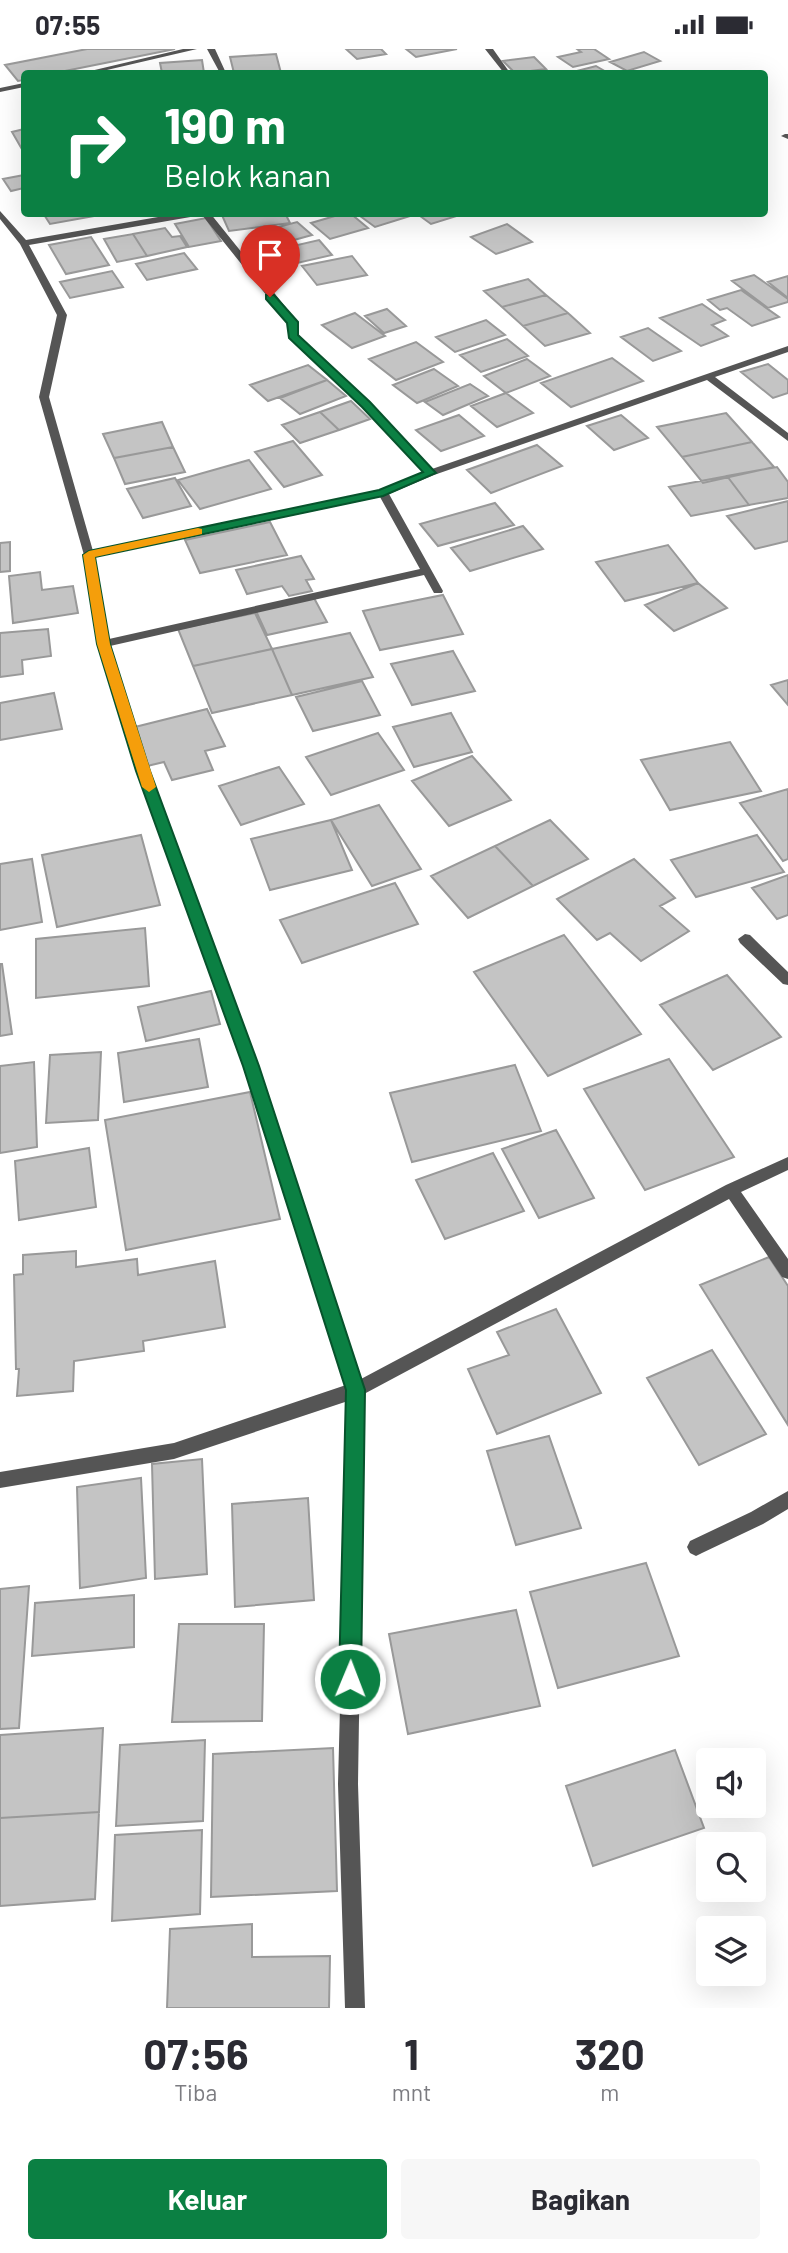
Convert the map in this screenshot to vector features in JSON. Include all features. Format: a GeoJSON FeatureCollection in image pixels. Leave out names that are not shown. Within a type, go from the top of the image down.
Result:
{"type":"FeatureCollection","features":[{"type":"Feature","properties":{"kind":"street"},"geometry":{"type":"LineString","coordinates":[[99,70],[193,49]]}},
{"type":"Feature","properties":{"kind":"street"},"geometry":{"type":"LineString","coordinates":[[211,49],[222,70]]}},
{"type":"Feature","properties":{"kind":"street"},"geometry":{"type":"LineString","coordinates":[[489,49],[505,70]]}},
{"type":"Feature","properties":{"kind":"street"},"geometry":{"type":"LineString","coordinates":[[0,90],[21,86]]}},
{"type":"Feature","properties":{"kind":"street"},"geometry":{"type":"LineString","coordinates":[[0,214],[24,243],[62,315],[44,397],[89,555],[104,644],[143,771],[251,1066],[356,1390],[348,1784],[355,2008]]}},
{"type":"Feature","properties":{"kind":"street"},"geometry":{"type":"LineString","coordinates":[[24,243],[176,217]]}},
{"type":"Feature","properties":{"kind":"street"},"geometry":{"type":"LineString","coordinates":[[208,217],[293,322],[293,336],[366,405],[430,473]]}},
{"type":"Feature","properties":{"kind":"street"},"geometry":{"type":"LineString","coordinates":[[89,555],[383,493],[430,473],[788,349]]}},
{"type":"Feature","properties":{"kind":"street"},"geometry":{"type":"LineString","coordinates":[[707,376],[788,438]]}},
{"type":"Feature","properties":{"kind":"street"},"geometry":{"type":"LineString","coordinates":[[383,493],[438,591]]}},
{"type":"Feature","properties":{"kind":"street"},"geometry":{"type":"LineString","coordinates":[[104,644],[428,571]]}},
{"type":"Feature","properties":{"kind":"street"},"geometry":{"type":"LineString","coordinates":[[745,939],[788,980]]}},
{"type":"Feature","properties":{"kind":"street"},"geometry":{"type":"LineString","coordinates":[[0,1480],[174,1451],[356,1390],[731,1190],[788,1163]]}},
{"type":"Feature","properties":{"kind":"street"},"geometry":{"type":"LineString","coordinates":[[731,1190],[788,1272]]}},
{"type":"Feature","properties":{"kind":"street"},"geometry":{"type":"LineString","coordinates":[[696,1547],[757,1518],[788,1499]]}},
{"type":"Feature","properties":{"kind":"building"},"geometry":{"type":"Polygon","coordinates":[[[87,49],[175,49],[70,70],[21,70],[21,80],[18,81],[5,65],[87,49]]]}},
{"type":"Feature","properties":{"kind":"building"},"geometry":{"type":"Polygon","coordinates":[[[346,49],[381,49],[386,54],[357,59],[346,49]]]}},
{"type":"Feature","properties":{"kind":"building"},"geometry":{"type":"Polygon","coordinates":[[[406,49],[457,49],[416,57],[406,49]]]}},
{"type":"Feature","properties":{"kind":"building"},"geometry":{"type":"Polygon","coordinates":[[[577,49],[594,49],[609,59],[573,67],[558,57],[581,52],[577,49]]]}},
{"type":"Feature","properties":{"kind":"building"},"geometry":{"type":"Polygon","coordinates":[[[644,52],[660,61],[630,70],[610,62],[644,52]]]}},
{"type":"Feature","properties":{"kind":"building"},"geometry":{"type":"Polygon","coordinates":[[[276,54],[280,70],[233,70],[230,57],[276,54]]]}},
{"type":"Feature","properties":{"kind":"building"},"geometry":{"type":"Polygon","coordinates":[[[534,57],[546,69],[512,70],[503,61],[534,57]]]}},
{"type":"Feature","properties":{"kind":"building"},"geometry":{"type":"Polygon","coordinates":[[[202,60],[204,70],[161,70],[160,63],[202,60]]]}},
{"type":"Feature","properties":{"kind":"building"},"geometry":{"type":"Polygon","coordinates":[[[596,66],[603,70],[581,70],[596,66]]]}},
{"type":"Feature","properties":{"kind":"building"},"geometry":{"type":"Polygon","coordinates":[[[21,130],[21,148],[12,132],[21,130]]]}},
{"type":"Feature","properties":{"kind":"building"},"geometry":{"type":"Polygon","coordinates":[[[21,176],[21,189],[11,191],[3,179],[21,176]]]}},
{"type":"Feature","properties":{"kind":"building"},"geometry":{"type":"Polygon","coordinates":[[[46,217],[88,217],[50,224],[46,217]]]}},
{"type":"Feature","properties":{"kind":"building"},"geometry":{"type":"Polygon","coordinates":[[[223,217],[287,217],[290,223],[229,231],[223,217]]]}},
{"type":"Feature","properties":{"kind":"building"},"geometry":{"type":"Polygon","coordinates":[[[331,217],[355,217],[368,228],[330,239],[311,223],[331,217]]]}},
{"type":"Feature","properties":{"kind":"building"},"geometry":{"type":"Polygon","coordinates":[[[361,217],[407,217],[375,227],[361,217]]]}},
{"type":"Feature","properties":{"kind":"building"},"geometry":{"type":"Polygon","coordinates":[[[421,217],[454,217],[431,224],[421,217]]]}},
{"type":"Feature","properties":{"kind":"building"},"geometry":{"type":"Polygon","coordinates":[[[206,218],[221,241],[189,247],[175,224],[206,218]]]}},
{"type":"Feature","properties":{"kind":"building"},"geometry":{"type":"Polygon","coordinates":[[[297,222],[312,235],[265,248],[252,234],[297,222]]]}},
{"type":"Feature","properties":{"kind":"building"},"geometry":{"type":"Polygon","coordinates":[[[507,224],[532,242],[496,254],[471,237],[507,224]]]}},
{"type":"Feature","properties":{"kind":"building"},"geometry":{"type":"Polygon","coordinates":[[[165,228],[172,237],[180,236],[187,247],[147,256],[133,234],[165,228]]]}},
{"type":"Feature","properties":{"kind":"building"},"geometry":{"type":"Polygon","coordinates":[[[133,234],[147,256],[117,262],[104,239],[133,234]]]}},
{"type":"Feature","properties":{"kind":"building"},"geometry":{"type":"Polygon","coordinates":[[[91,237],[109,265],[66,274],[49,245],[91,237]]]}},
{"type":"Feature","properties":{"kind":"building"},"geometry":{"type":"Polygon","coordinates":[[[319,240],[332,255],[293,264],[280,249],[319,240]]]}},
{"type":"Feature","properties":{"kind":"building"},"geometry":{"type":"Polygon","coordinates":[[[184,253],[197,269],[147,280],[136,264],[184,253]]]}},
{"type":"Feature","properties":{"kind":"building"},"geometry":{"type":"Polygon","coordinates":[[[352,256],[367,275],[317,285],[302,266],[352,256]]]}},
{"type":"Feature","properties":{"kind":"building"},"geometry":{"type":"Polygon","coordinates":[[[112,271],[123,287],[70,298],[60,282],[112,271]]]}},
{"type":"Feature","properties":{"kind":"building"},"geometry":{"type":"Polygon","coordinates":[[[754,275],[788,299],[788,302],[768,308],[732,281],[754,275]]]}},
{"type":"Feature","properties":{"kind":"building"},"geometry":{"type":"Polygon","coordinates":[[[788,276],[788,298],[768,282],[788,276]]]}},
{"type":"Feature","properties":{"kind":"building"},"geometry":{"type":"Polygon","coordinates":[[[528,279],[546,295],[502,307],[484,291],[528,279]]]}},
{"type":"Feature","properties":{"kind":"building"},"geometry":{"type":"Polygon","coordinates":[[[741,290],[779,317],[752,326],[727,308],[720,310],[708,300],[741,290]]]}},
{"type":"Feature","properties":{"kind":"building"},"geometry":{"type":"Polygon","coordinates":[[[546,295],[568,313],[523,326],[502,307],[546,295]]]}},
{"type":"Feature","properties":{"kind":"building"},"geometry":{"type":"Polygon","coordinates":[[[702,304],[725,320],[712,325],[728,336],[701,346],[660,318],[702,304]]]}},
{"type":"Feature","properties":{"kind":"building"},"geometry":{"type":"Polygon","coordinates":[[[387,309],[406,326],[384,333],[365,316],[387,309]]]}},
{"type":"Feature","properties":{"kind":"building"},"geometry":{"type":"Polygon","coordinates":[[[355,313],[385,336],[352,348],[322,325],[355,313]]]}},
{"type":"Feature","properties":{"kind":"building"},"geometry":{"type":"Polygon","coordinates":[[[568,313],[590,333],[545,346],[523,326],[568,313]]]}},
{"type":"Feature","properties":{"kind":"building"},"geometry":{"type":"Polygon","coordinates":[[[486,320],[505,335],[455,352],[436,337],[486,320]]]}},
{"type":"Feature","properties":{"kind":"building"},"geometry":{"type":"Polygon","coordinates":[[[648,328],[681,351],[653,361],[621,337],[648,328]]]}},
{"type":"Feature","properties":{"kind":"building"},"geometry":{"type":"Polygon","coordinates":[[[507,339],[528,356],[481,372],[460,355],[507,339]]]}},
{"type":"Feature","properties":{"kind":"building"},"geometry":{"type":"Polygon","coordinates":[[[416,342],[443,362],[396,380],[369,359],[416,342]]]}},
{"type":"Feature","properties":{"kind":"building"},"geometry":{"type":"Polygon","coordinates":[[[612,358],[643,381],[571,407],[541,383],[612,358]]]}},
{"type":"Feature","properties":{"kind":"building"},"geometry":{"type":"Polygon","coordinates":[[[527,359],[550,376],[506,393],[484,376],[527,359]]]}},
{"type":"Feature","properties":{"kind":"building"},"geometry":{"type":"Polygon","coordinates":[[[768,364],[788,380],[788,393],[773,398],[741,372],[768,364]]]}},
{"type":"Feature","properties":{"kind":"building"},"geometry":{"type":"Polygon","coordinates":[[[308,365],[327,380],[268,401],[250,385],[308,365]]]}},
{"type":"Feature","properties":{"kind":"building"},"geometry":{"type":"Polygon","coordinates":[[[434,369],[458,386],[417,403],[393,385],[434,369]]]}},
{"type":"Feature","properties":{"kind":"building"},"geometry":{"type":"Polygon","coordinates":[[[327,380],[346,396],[300,414],[280,398],[327,380]]]}},
{"type":"Feature","properties":{"kind":"building"},"geometry":{"type":"Polygon","coordinates":[[[470,384],[488,396],[443,415],[425,402],[470,384]]]}},
{"type":"Feature","properties":{"kind":"building"},"geometry":{"type":"Polygon","coordinates":[[[506,393],[533,413],[497,427],[471,406],[506,393]]]}},
{"type":"Feature","properties":{"kind":"building"},"geometry":{"type":"Polygon","coordinates":[[[351,401],[370,419],[339,430],[320,412],[351,401]]]}},
{"type":"Feature","properties":{"kind":"building"},"geometry":{"type":"Polygon","coordinates":[[[320,412],[339,430],[300,443],[282,425],[320,412]]]}},
{"type":"Feature","properties":{"kind":"building"},"geometry":{"type":"Polygon","coordinates":[[[726,413],[752,442],[682,457],[657,427],[726,413]]]}},
{"type":"Feature","properties":{"kind":"building"},"geometry":{"type":"Polygon","coordinates":[[[459,415],[484,436],[441,451],[416,430],[459,415]]]}},
{"type":"Feature","properties":{"kind":"building"},"geometry":{"type":"Polygon","coordinates":[[[621,415],[648,438],[614,450],[587,426],[621,415]]]}},
{"type":"Feature","properties":{"kind":"building"},"geometry":{"type":"Polygon","coordinates":[[[162,422],[173,447],[114,458],[103,434],[162,422]]]}},
{"type":"Feature","properties":{"kind":"building"},"geometry":{"type":"Polygon","coordinates":[[[293,441],[322,475],[284,487],[255,452],[293,441]]]}},
{"type":"Feature","properties":{"kind":"building"},"geometry":{"type":"Polygon","coordinates":[[[752,442],[774,467],[703,483],[682,457],[752,442]]]}},
{"type":"Feature","properties":{"kind":"building"},"geometry":{"type":"Polygon","coordinates":[[[537,445],[562,466],[491,493],[467,470],[537,445]]]}},
{"type":"Feature","properties":{"kind":"building"},"geometry":{"type":"Polygon","coordinates":[[[173,447],[185,472],[125,484],[114,458],[173,447]]]}},
{"type":"Feature","properties":{"kind":"building"},"geometry":{"type":"Polygon","coordinates":[[[249,460],[271,489],[200,509],[178,480],[249,460]]]}},
{"type":"Feature","properties":{"kind":"building"},"geometry":{"type":"Polygon","coordinates":[[[777,467],[788,482],[788,498],[749,505],[727,476],[777,467]]]}},
{"type":"Feature","properties":{"kind":"building"},"geometry":{"type":"Polygon","coordinates":[[[727,476],[749,505],[691,516],[669,487],[727,476]]]}},
{"type":"Feature","properties":{"kind":"building"},"geometry":{"type":"Polygon","coordinates":[[[175,478],[191,506],[143,518],[127,489],[175,478]]]}},
{"type":"Feature","properties":{"kind":"building"},"geometry":{"type":"Polygon","coordinates":[[[788,501],[788,541],[755,549],[727,516],[788,501]]]}},
{"type":"Feature","properties":{"kind":"building"},"geometry":{"type":"Polygon","coordinates":[[[495,503],[514,525],[438,546],[420,524],[495,503]]]}},
{"type":"Feature","properties":{"kind":"building"},"geometry":{"type":"Polygon","coordinates":[[[270,522],[287,555],[200,573],[185,540],[270,522]]]}},
{"type":"Feature","properties":{"kind":"building"},"geometry":{"type":"Polygon","coordinates":[[[523,526],[543,549],[470,571],[451,548],[523,526]]]}},
{"type":"Feature","properties":{"kind":"building"},"geometry":{"type":"Polygon","coordinates":[[[10,542],[10,571],[0,572],[0,543],[10,542]]]}},
{"type":"Feature","properties":{"kind":"building"},"geometry":{"type":"Polygon","coordinates":[[[668,545],[698,583],[625,601],[596,562],[668,545]]]}},
{"type":"Feature","properties":{"kind":"building"},"geometry":{"type":"Polygon","coordinates":[[[301,556],[314,579],[306,580],[312,591],[289,596],[282,586],[247,594],[236,570],[301,556]]]}},
{"type":"Feature","properties":{"kind":"building"},"geometry":{"type":"Polygon","coordinates":[[[40,572],[42,590],[73,586],[78,613],[13,623],[9,576],[40,572]]]}},
{"type":"Feature","properties":{"kind":"building"},"geometry":{"type":"Polygon","coordinates":[[[698,583],[727,608],[674,631],[645,605],[698,583]]]}},
{"type":"Feature","properties":{"kind":"building"},"geometry":{"type":"Polygon","coordinates":[[[443,595],[463,634],[380,650],[363,611],[443,595]]]}},
{"type":"Feature","properties":{"kind":"building"},"geometry":{"type":"Polygon","coordinates":[[[314,598],[327,622],[267,635],[256,611],[314,598]]]}},
{"type":"Feature","properties":{"kind":"building"},"geometry":{"type":"Polygon","coordinates":[[[255,613],[272,649],[193,666],[178,629],[255,613]]]}},
{"type":"Feature","properties":{"kind":"building"},"geometry":{"type":"Polygon","coordinates":[[[48,629],[51,656],[22,660],[23,674],[0,677],[0,633],[48,629]]]}},
{"type":"Feature","properties":{"kind":"building"},"geometry":{"type":"Polygon","coordinates":[[[350,633],[373,677],[292,695],[272,649],[350,633]]]}},
{"type":"Feature","properties":{"kind":"building"},"geometry":{"type":"Polygon","coordinates":[[[272,649],[292,695],[212,713],[193,666],[272,649]]]}},
{"type":"Feature","properties":{"kind":"building"},"geometry":{"type":"Polygon","coordinates":[[[453,651],[475,691],[412,705],[391,664],[453,651]]]}},
{"type":"Feature","properties":{"kind":"building"},"geometry":{"type":"Polygon","coordinates":[[[788,680],[788,705],[771,685],[788,680]]]}},
{"type":"Feature","properties":{"kind":"building"},"geometry":{"type":"Polygon","coordinates":[[[362,681],[380,715],[313,731],[296,697],[362,681]]]}},
{"type":"Feature","properties":{"kind":"building"},"geometry":{"type":"Polygon","coordinates":[[[54,693],[62,729],[0,740],[0,703],[54,693]]]}},
{"type":"Feature","properties":{"kind":"building"},"geometry":{"type":"Polygon","coordinates":[[[207,709],[225,746],[205,751],[213,770],[172,780],[164,762],[147,766],[131,728],[207,709]]]}},
{"type":"Feature","properties":{"kind":"building"},"geometry":{"type":"Polygon","coordinates":[[[451,713],[472,752],[414,767],[393,727],[451,713]]]}},
{"type":"Feature","properties":{"kind":"building"},"geometry":{"type":"Polygon","coordinates":[[[378,733],[404,770],[331,795],[306,757],[378,733]]]}},
{"type":"Feature","properties":{"kind":"building"},"geometry":{"type":"Polygon","coordinates":[[[730,742],[761,791],[670,810],[641,760],[730,742]]]}},
{"type":"Feature","properties":{"kind":"building"},"geometry":{"type":"Polygon","coordinates":[[[472,756],[511,800],[449,826],[412,781],[472,756]]]}},
{"type":"Feature","properties":{"kind":"building"},"geometry":{"type":"Polygon","coordinates":[[[279,767],[304,804],[241,825],[219,786],[279,767]]]}},
{"type":"Feature","properties":{"kind":"building"},"geometry":{"type":"Polygon","coordinates":[[[788,789],[788,859],[783,861],[740,803],[788,789]]]}},
{"type":"Feature","properties":{"kind":"building"},"geometry":{"type":"Polygon","coordinates":[[[379,805],[421,869],[372,886],[331,820],[379,805]]]}},
{"type":"Feature","properties":{"kind":"building"},"geometry":{"type":"Polygon","coordinates":[[[331,820],[352,870],[270,890],[251,839],[331,820]]]}},
{"type":"Feature","properties":{"kind":"building"},"geometry":{"type":"Polygon","coordinates":[[[550,820],[588,859],[533,886],[495,846],[550,820]]]}},
{"type":"Feature","properties":{"kind":"building"},"geometry":{"type":"Polygon","coordinates":[[[141,835],[160,905],[57,927],[42,855],[141,835]]]}},
{"type":"Feature","properties":{"kind":"building"},"geometry":{"type":"Polygon","coordinates":[[[757,835],[784,872],[696,897],[671,860],[757,835]]]}},
{"type":"Feature","properties":{"kind":"building"},"geometry":{"type":"Polygon","coordinates":[[[495,846],[533,886],[468,918],[431,876],[495,846]]]}},
{"type":"Feature","properties":{"kind":"building"},"geometry":{"type":"Polygon","coordinates":[[[32,859],[42,922],[0,930],[0,864],[32,859]]]}},
{"type":"Feature","properties":{"kind":"building"},"geometry":{"type":"Polygon","coordinates":[[[634,859],[675,898],[660,906],[689,931],[641,961],[610,933],[597,940],[557,899],[634,859]]]}},
{"type":"Feature","properties":{"kind":"building"},"geometry":{"type":"Polygon","coordinates":[[[788,875],[788,915],[777,919],[752,888],[788,875]]]}},
{"type":"Feature","properties":{"kind":"building"},"geometry":{"type":"Polygon","coordinates":[[[395,883],[418,924],[302,963],[280,920],[395,883]]]}},
{"type":"Feature","properties":{"kind":"building"},"geometry":{"type":"Polygon","coordinates":[[[145,928],[149,986],[36,998],[36,939],[145,928]]]}},
{"type":"Feature","properties":{"kind":"building"},"geometry":{"type":"Polygon","coordinates":[[[564,935],[641,1034],[548,1076],[474,972],[564,935]]]}},
{"type":"Feature","properties":{"kind":"building"},"geometry":{"type":"Polygon","coordinates":[[[0,964],[12,1034],[0,1036],[0,964]]]}},
{"type":"Feature","properties":{"kind":"building"},"geometry":{"type":"Polygon","coordinates":[[[727,975],[781,1037],[713,1070],[660,1005],[727,975]]]}},
{"type":"Feature","properties":{"kind":"building"},"geometry":{"type":"Polygon","coordinates":[[[211,991],[220,1024],[146,1041],[138,1007],[211,991]]]}},
{"type":"Feature","properties":{"kind":"building"},"geometry":{"type":"Polygon","coordinates":[[[199,1039],[208,1087],[124,1102],[118,1053],[199,1039]]]}},
{"type":"Feature","properties":{"kind":"building"},"geometry":{"type":"Polygon","coordinates":[[[101,1052],[98,1120],[46,1123],[50,1055],[101,1052]]]}},
{"type":"Feature","properties":{"kind":"building"},"geometry":{"type":"Polygon","coordinates":[[[669,1059],[734,1157],[645,1190],[584,1089],[669,1059]]]}},
{"type":"Feature","properties":{"kind":"building"},"geometry":{"type":"Polygon","coordinates":[[[34,1062],[37,1147],[0,1153],[0,1066],[34,1062]]]}},
{"type":"Feature","properties":{"kind":"building"},"geometry":{"type":"Polygon","coordinates":[[[515,1065],[541,1131],[412,1162],[390,1093],[515,1065]]]}},
{"type":"Feature","properties":{"kind":"building"},"geometry":{"type":"Polygon","coordinates":[[[250,1092],[280,1219],[126,1250],[105,1120],[250,1092]]]}},
{"type":"Feature","properties":{"kind":"building"},"geometry":{"type":"Polygon","coordinates":[[[556,1130],[594,1198],[539,1218],[502,1149],[556,1130]]]}},
{"type":"Feature","properties":{"kind":"building"},"geometry":{"type":"Polygon","coordinates":[[[89,1148],[96,1207],[19,1220],[15,1161],[89,1148]]]}},
{"type":"Feature","properties":{"kind":"building"},"geometry":{"type":"Polygon","coordinates":[[[493,1153],[524,1211],[445,1239],[416,1180],[493,1153]]]}},
{"type":"Feature","properties":{"kind":"building"},"geometry":{"type":"Polygon","coordinates":[[[76,1251],[76,1267],[137,1259],[138,1275],[215,1261],[225,1327],[143,1341],[144,1351],[74,1361],[73,1391],[17,1396],[19,1369],[16,1369],[14,1275],[23,1274],[23,1255],[76,1251]]]}},
{"type":"Feature","properties":{"kind":"building"},"geometry":{"type":"Polygon","coordinates":[[[769,1257],[788,1286],[788,1425],[700,1285],[769,1257]]]}},
{"type":"Feature","properties":{"kind":"building"},"geometry":{"type":"Polygon","coordinates":[[[556,1309],[601,1393],[497,1434],[468,1369],[509,1355],[497,1332],[556,1309]]]}},
{"type":"Feature","properties":{"kind":"building"},"geometry":{"type":"Polygon","coordinates":[[[712,1350],[766,1434],[699,1465],[647,1378],[712,1350]]]}},
{"type":"Feature","properties":{"kind":"building"},"geometry":{"type":"Polygon","coordinates":[[[549,1436],[581,1528],[516,1545],[487,1451],[549,1436]]]}},
{"type":"Feature","properties":{"kind":"building"},"geometry":{"type":"Polygon","coordinates":[[[202,1459],[207,1574],[155,1579],[152,1464],[202,1459]]]}},
{"type":"Feature","properties":{"kind":"building"},"geometry":{"type":"Polygon","coordinates":[[[141,1478],[146,1578],[80,1588],[77,1487],[141,1478]]]}},
{"type":"Feature","properties":{"kind":"building"},"geometry":{"type":"Polygon","coordinates":[[[308,1498],[314,1600],[235,1607],[232,1504],[308,1498]]]}},
{"type":"Feature","properties":{"kind":"building"},"geometry":{"type":"Polygon","coordinates":[[[646,1563],[679,1656],[558,1688],[530,1592],[646,1563]]]}},
{"type":"Feature","properties":{"kind":"building"},"geometry":{"type":"Polygon","coordinates":[[[29,1586],[19,1728],[0,1729],[0,1589],[29,1586]]]}},
{"type":"Feature","properties":{"kind":"building"},"geometry":{"type":"Polygon","coordinates":[[[134,1595],[134,1647],[32,1656],[35,1603],[134,1595]]]}},
{"type":"Feature","properties":{"kind":"building"},"geometry":{"type":"Polygon","coordinates":[[[516,1610],[540,1706],[408,1734],[389,1634],[516,1610]]]}},
{"type":"Feature","properties":{"kind":"building"},"geometry":{"type":"Polygon","coordinates":[[[179,1624],[264,1624],[262,1721],[172,1722],[179,1624]]]}},
{"type":"Feature","properties":{"kind":"building"},"geometry":{"type":"Polygon","coordinates":[[[103,1728],[99,1812],[0,1818],[0,1735],[103,1728]]]}},
{"type":"Feature","properties":{"kind":"building"},"geometry":{"type":"Polygon","coordinates":[[[205,1740],[203,1821],[116,1826],[120,1745],[205,1740]]]}},
{"type":"Feature","properties":{"kind":"building"},"geometry":{"type":"Polygon","coordinates":[[[333,1748],[337,1891],[211,1897],[213,1754],[333,1748]]]}},
{"type":"Feature","properties":{"kind":"building"},"geometry":{"type":"Polygon","coordinates":[[[675,1750],[696,1806],[696,1818],[700,1818],[704,1828],[593,1866],[566,1786],[675,1750]]]}},
{"type":"Feature","properties":{"kind":"building"},"geometry":{"type":"Polygon","coordinates":[[[99,1812],[95,1899],[0,1906],[0,1818],[99,1812]]]}},
{"type":"Feature","properties":{"kind":"building"},"geometry":{"type":"Polygon","coordinates":[[[202,1830],[200,1914],[112,1921],[115,1835],[202,1830]]]}},
{"type":"Feature","properties":{"kind":"building"},"geometry":{"type":"Polygon","coordinates":[[[252,1924],[252,1957],[330,1956],[329,2008],[167,2008],[170,1929],[252,1924]]]}},
{"type":"Feature","properties":{"kind":"slow traffic"},"geometry":{"type":"LineString","coordinates":[[149,787],[104,644],[89,555],[198,532]]}},
{"type":"Feature","properties":{"kind":"route"},"geometry":{"type":"LineString","coordinates":[[270,297],[293,322],[293,336],[366,405],[430,473],[383,493],[89,555],[104,644],[143,771],[251,1066],[356,1390],[350,1679]]}}]}
